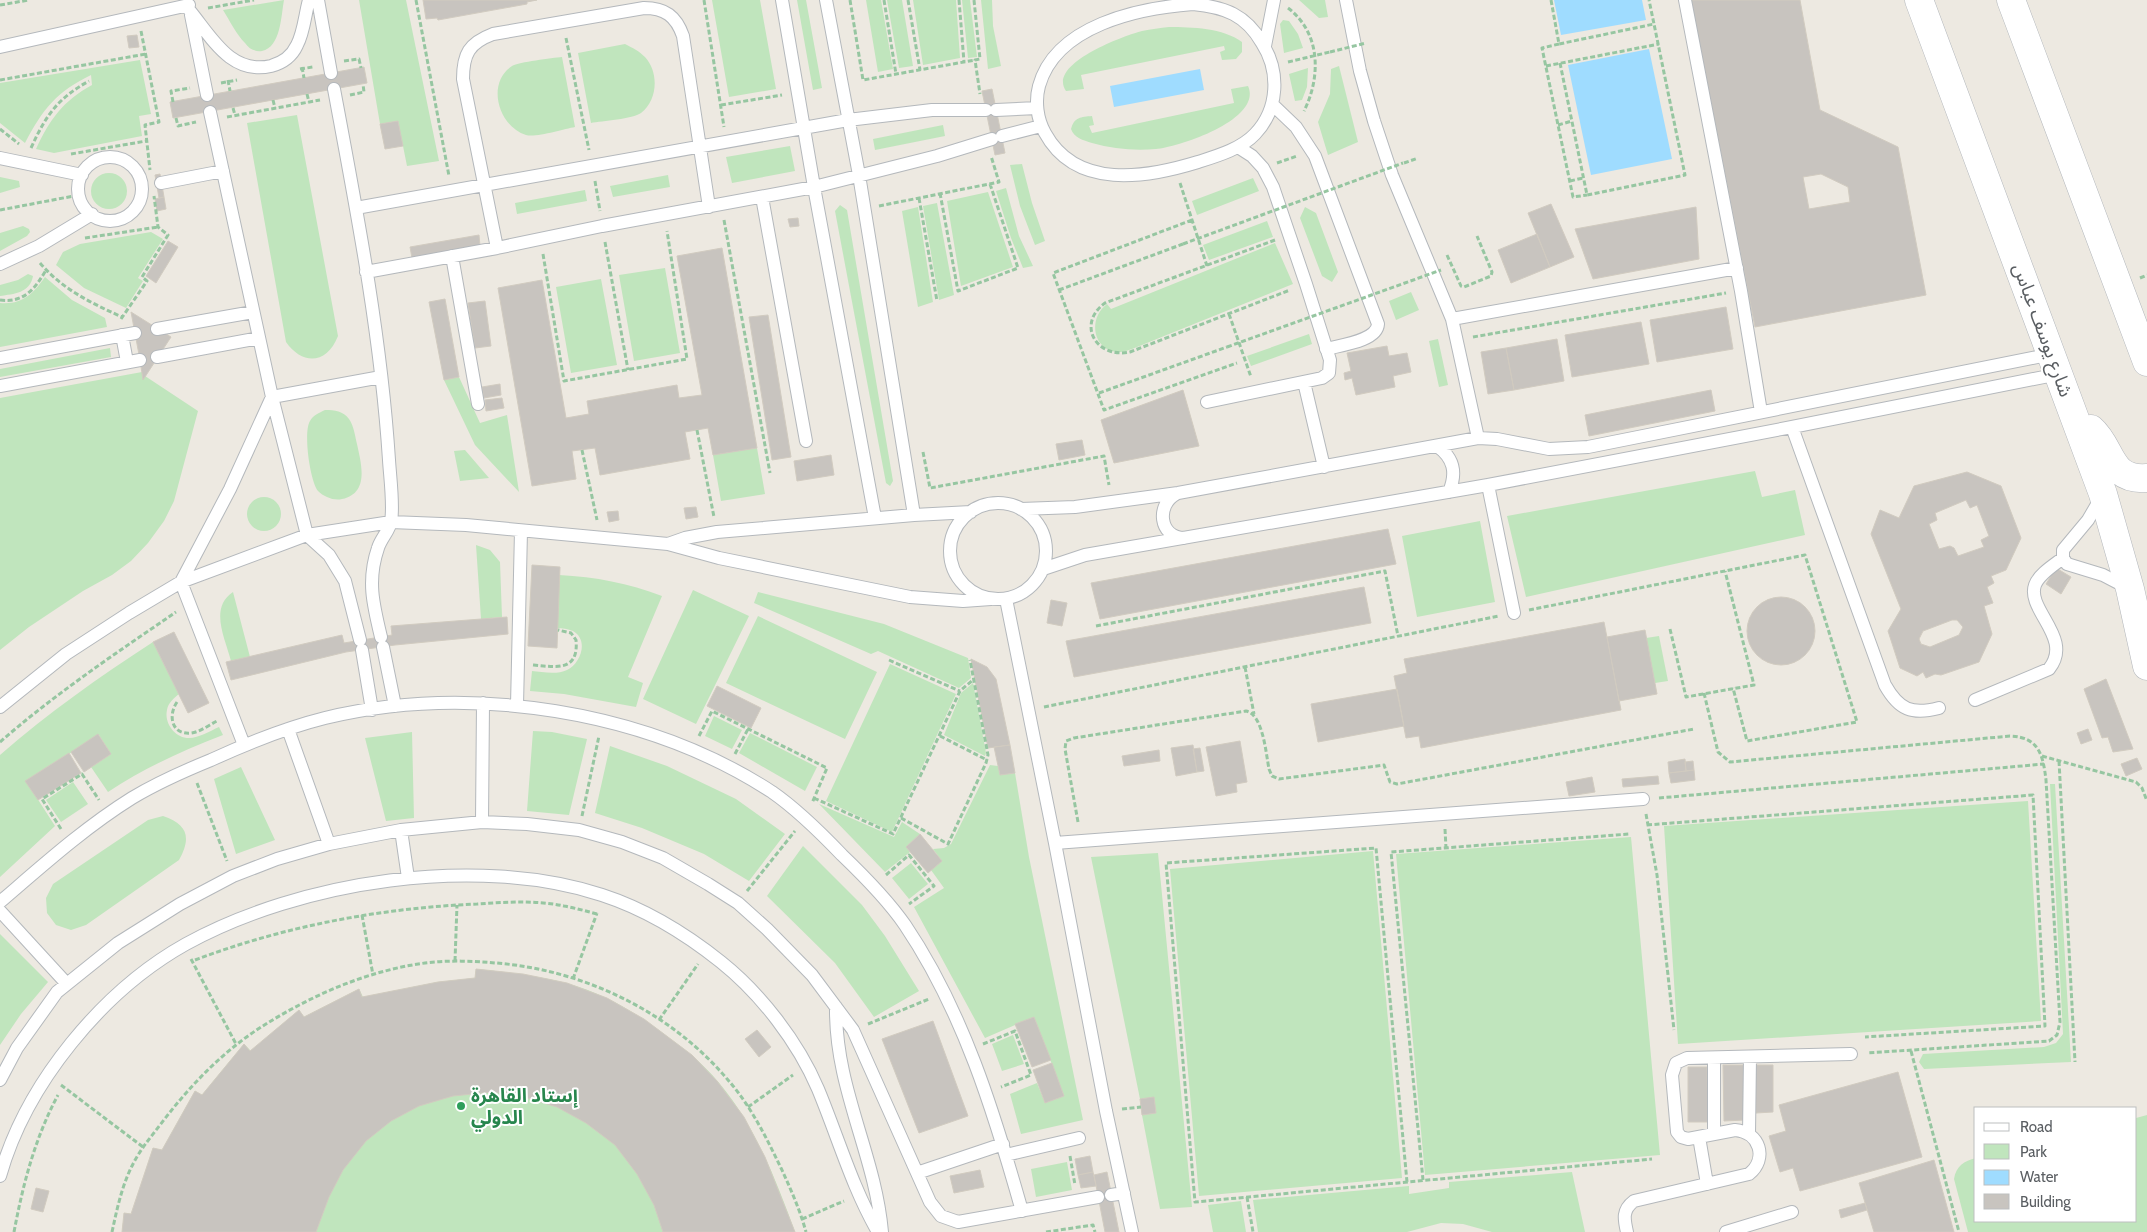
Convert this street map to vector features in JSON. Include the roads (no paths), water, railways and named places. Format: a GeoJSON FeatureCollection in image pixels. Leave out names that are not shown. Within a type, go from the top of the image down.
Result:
{"type":"FeatureCollection","features":[{"type":"Feature","properties":{"kind":"main road","name":"شارع يوسف عباس"},"geometry":{"type":"LineString","coordinates":[[1919,0],[2103,494],[2130,589],[2147,666]]}},
{"type":"Feature","properties":{"kind":"main road"},"geometry":{"type":"LineString","coordinates":[[2012,0],[2147,362]]}},
{"type":"Feature","properties":{"kind":"main road"},"geometry":{"type":"LineString","coordinates":[[2078,424],[2090,428],[2096,434],[2116,469],[2129,476],[2147,478]]}},
{"type":"Feature","properties":{"kind":"lane"},"geometry":{"type":"LineString","coordinates":[[189,5],[229,58],[247,66],[266,67],[280,63],[290,56],[298,45],[309,0]]}},
{"type":"Feature","properties":{"kind":"lane"},"geometry":{"type":"LineString","coordinates":[[318,0],[331,73]]}},
{"type":"Feature","properties":{"kind":"lane"},"geometry":{"type":"LineString","coordinates":[[782,0],[803,128],[875,518]]}},
{"type":"Feature","properties":{"kind":"lane"},"geometry":{"type":"LineString","coordinates":[[826,0],[859,175],[914,515]]}},
{"type":"Feature","properties":{"kind":"lane"},"geometry":{"type":"LineString","coordinates":[[1265,46],[1274,0]]}},
{"type":"Feature","properties":{"kind":"lane"},"geometry":{"type":"LineString","coordinates":[[1346,0],[1360,71],[1374,121],[1392,175],[1452,319],[1478,438]]}},
{"type":"Feature","properties":{"kind":"lane"},"geometry":{"type":"LineString","coordinates":[[1685,0],[1737,268],[1761,412]]}},
{"type":"Feature","properties":{"kind":"lane"},"geometry":{"type":"LineString","coordinates":[[1193,4],[1225,5],[1254,29],[1265,46],[1274,72],[1275,89],[1272,104],[1255,134],[1238,147],[1207,159],[1175,168],[1137,175],[1118,176],[1100,174],[1063,158],[1052,146],[1041,126],[1037,108],[1037,92],[1041,78],[1050,61],[1079,36],[1121,16],[1168,6],[1193,4]]}},
{"type":"Feature","properties":{"kind":"lane"},"geometry":{"type":"LineString","coordinates":[[0,47],[189,5]]}},
{"type":"Feature","properties":{"kind":"lane"},"geometry":{"type":"LineString","coordinates":[[189,5],[207,95]]}},
{"type":"Feature","properties":{"kind":"lane"},"geometry":{"type":"LineString","coordinates":[[497,248],[463,80],[463,64],[468,50],[479,39],[493,34],[644,8],[657,8],[669,14],[678,23],[683,36],[700,147],[715,206]]}},
{"type":"Feature","properties":{"kind":"lane"},"geometry":{"type":"LineString","coordinates":[[335,93],[356,208],[382,377],[389,460],[391,522],[380,541],[373,563],[371,585],[374,608],[395,706]]}},
{"type":"Feature","properties":{"kind":"lane"},"geometry":{"type":"LineString","coordinates":[[1272,104],[1296,127],[1312,150],[1378,324],[1378,329],[1372,336],[1326,348]]}},
{"type":"Feature","properties":{"kind":"lane"},"geometry":{"type":"LineString","coordinates":[[356,208],[848,120],[932,110],[1037,108]]}},
{"type":"Feature","properties":{"kind":"lane"},"geometry":{"type":"LineString","coordinates":[[211,116],[272,396],[307,534],[329,555],[345,582],[361,645],[372,710]]}},
{"type":"Feature","properties":{"kind":"lane"},"geometry":{"type":"LineString","coordinates":[[366,272],[814,187],[937,156],[1041,126]]}},
{"type":"Feature","properties":{"kind":"lane"},"geometry":{"type":"LineString","coordinates":[[1207,402],[1322,378],[1329,373],[1330,364],[1326,348],[1271,182],[1263,168],[1252,156],[1238,147]]}},
{"type":"Feature","properties":{"kind":"lane"},"geometry":{"type":"LineString","coordinates":[[0,158],[27,157],[82,174]]}},
{"type":"Feature","properties":{"kind":"lane"},"geometry":{"type":"LineString","coordinates":[[115,157],[133,166],[139,174],[142,186],[140,202],[128,216],[109,221],[92,214],[84,206],[78,188],[82,174],[87,166],[96,160],[115,157]]}},
{"type":"Feature","properties":{"kind":"lane"},"geometry":{"type":"LineString","coordinates":[[142,186],[222,171]]}},
{"type":"Feature","properties":{"kind":"lane"},"geometry":{"type":"LineString","coordinates":[[762,197],[806,441]]}},
{"type":"Feature","properties":{"kind":"lane"},"geometry":{"type":"LineString","coordinates":[[0,264],[39,246],[92,214]]}},
{"type":"Feature","properties":{"kind":"lane"},"geometry":{"type":"LineString","coordinates":[[452,256],[478,404]]}},
{"type":"Feature","properties":{"kind":"lane"},"geometry":{"type":"LineString","coordinates":[[1452,319],[1737,268]]}},
{"type":"Feature","properties":{"kind":"lane"},"geometry":{"type":"LineString","coordinates":[[157,329],[253,312]]}},
{"type":"Feature","properties":{"kind":"lane"},"geometry":{"type":"LineString","coordinates":[[0,358],[135,333]]}},
{"type":"Feature","properties":{"kind":"lane"},"geometry":{"type":"LineString","coordinates":[[122,335],[127,362]]}},
{"type":"Feature","properties":{"kind":"lane"},"geometry":{"type":"LineString","coordinates":[[157,357],[259,338]]}},
{"type":"Feature","properties":{"kind":"lane"},"geometry":{"type":"LineString","coordinates":[[0,386],[140,360]]}},
{"type":"Feature","properties":{"kind":"lane"},"geometry":{"type":"LineString","coordinates":[[1020,509],[1075,507],[1178,493],[1478,438],[1497,439],[1549,449],[1588,447],[1761,412],[2055,364]]}},
{"type":"Feature","properties":{"kind":"lane"},"geometry":{"type":"LineString","coordinates":[[1043,569],[1085,555],[1449,492],[1792,427],[2055,364]]}},
{"type":"Feature","properties":{"kind":"lane"},"geometry":{"type":"LineString","coordinates":[[272,396],[382,377]]}},
{"type":"Feature","properties":{"kind":"lane"},"geometry":{"type":"LineString","coordinates":[[1304,382],[1324,467]]}},
{"type":"Feature","properties":{"kind":"lane"},"geometry":{"type":"LineString","coordinates":[[181,582],[230,489],[272,396]]}},
{"type":"Feature","properties":{"kind":"lane"},"geometry":{"type":"LineString","coordinates":[[1792,427],[1885,686],[1893,700],[1907,709],[1923,712],[1939,708]]}},
{"type":"Feature","properties":{"kind":"lane"},"geometry":{"type":"LineString","coordinates":[[1437,446],[1446,452],[1452,462],[1454,472],[1449,492]]}},
{"type":"Feature","properties":{"kind":"lane"},"geometry":{"type":"LineString","coordinates":[[1488,484],[1514,613]]}},
{"type":"Feature","properties":{"kind":"lane"},"geometry":{"type":"LineString","coordinates":[[1178,493],[1165,503],[1162,520],[1172,534],[1180,538],[1188,538]]}},
{"type":"Feature","properties":{"kind":"lane"},"geometry":{"type":"LineString","coordinates":[[2103,494],[2088,520],[2063,550],[2063,558],[2067,564],[2103,575],[2130,589]]}},
{"type":"Feature","properties":{"kind":"lane"},"geometry":{"type":"LineString","coordinates":[[0,707],[66,654],[181,582],[307,534],[391,522],[466,525],[668,544],[718,558],[910,597],[963,601],[1006,599],[1029,589],[1043,569],[1046,555],[1043,535],[1032,517],[1008,504],[982,506],[971,512],[960,521],[953,534],[950,548],[951,562],[956,576],[965,587],[978,595],[991,599]]}},
{"type":"Feature","properties":{"kind":"lane"},"geometry":{"type":"LineString","coordinates":[[668,544],[685,538],[718,532],[875,518],[971,512]]}},
{"type":"Feature","properties":{"kind":"lane"},"geometry":{"type":"LineString","coordinates":[[518,705],[521,531]]}},
{"type":"Feature","properties":{"kind":"lane"},"geometry":{"type":"LineString","coordinates":[[1975,700],[2049,669],[2055,662],[2057,653],[2056,643],[2036,599],[2034,590],[2040,576],[2063,558]]}},
{"type":"Feature","properties":{"kind":"lane"},"geometry":{"type":"LineString","coordinates":[[181,582],[244,745]]}},
{"type":"Feature","properties":{"kind":"lane"},"geometry":{"type":"LineString","coordinates":[[1006,599],[1056,843],[1106,1111],[1118,1194],[1132,1232]]}},
{"type":"Feature","properties":{"kind":"lane"},"geometry":{"type":"LineString","coordinates":[[353,610],[374,608]]}},
{"type":"Feature","properties":{"kind":"lane"},"geometry":{"type":"LineString","coordinates":[[0,902],[70,842],[134,797],[191,768],[244,745],[288,729],[327,718],[395,706],[437,703],[483,703],[518,705],[602,721],[653,734],[692,750],[772,792],[805,818],[874,885],[923,955],[970,1049],[987,1093],[1022,1211]]}},
{"type":"Feature","properties":{"kind":"lane"},"geometry":{"type":"LineString","coordinates":[[482,822],[483,703]]}},
{"type":"Feature","properties":{"kind":"lane"},"geometry":{"type":"LineString","coordinates":[[288,729],[330,844]]}},
{"type":"Feature","properties":{"kind":"lane"},"geometry":{"type":"LineString","coordinates":[[1056,843],[1643,799]]}},
{"type":"Feature","properties":{"kind":"lane"},"geometry":{"type":"LineString","coordinates":[[0,1080],[17,1048],[57,992],[118,943],[180,904],[233,876],[276,859],[330,844],[401,830],[482,822],[527,824],[580,830],[622,842],[663,858],[738,903],[767,929],[812,975],[853,1030],[934,1210],[949,1220],[958,1222],[1098,1197]]}},
{"type":"Feature","properties":{"kind":"lane"},"geometry":{"type":"LineString","coordinates":[[401,830],[408,878]]}},
{"type":"Feature","properties":{"kind":"lane"},"geometry":{"type":"LineString","coordinates":[[0,1176],[21,1123],[53,1068],[83,1029],[111,1000],[142,974],[184,945],[216,929],[256,913],[351,887],[408,878],[494,875],[530,879],[603,895],[644,912],[682,934],[724,964],[761,1001],[792,1042],[817,1086],[858,1194],[878,1232]]}},
{"type":"Feature","properties":{"kind":"lane"},"geometry":{"type":"LineString","coordinates":[[0,911],[67,984]]}},
{"type":"Feature","properties":{"kind":"lane"},"geometry":{"type":"LineString","coordinates":[[836,1007],[836,1028],[841,1070],[877,1192],[882,1232]]}},
{"type":"Feature","properties":{"kind":"lane"},"geometry":{"type":"LineString","coordinates":[[1627,1232],[1624,1213],[1625,1209],[1634,1201],[1749,1174],[1754,1170],[1760,1158],[1759,1145],[1750,1134],[1735,1130],[1684,1139],[1677,1132],[1672,1069],[1681,1060],[1851,1054]]}},
{"type":"Feature","properties":{"kind":"lane"},"geometry":{"type":"LineString","coordinates":[[1750,1057],[1750,1134]]}},
{"type":"Feature","properties":{"kind":"lane"},"geometry":{"type":"LineString","coordinates":[[1714,1058],[1714,1134]]}},
{"type":"Feature","properties":{"kind":"lane"},"geometry":{"type":"LineString","coordinates":[[1699,1137],[1707,1184]]}},
{"type":"Feature","properties":{"kind":"lane"},"geometry":{"type":"LineString","coordinates":[[917,1173],[1005,1150],[1073,1140]]}},
{"type":"Feature","properties":{"kind":"lane"},"geometry":{"type":"LineString","coordinates":[[1726,1232],[1792,1212]]}},
{"type":"Feature","properties":{"kind":"water"},"geometry":{"type":"Polygon","coordinates":[[[1554,0],[1642,0],[1646,20],[1561,35],[1554,0]]]}},
{"type":"Feature","properties":{"kind":"water"},"geometry":{"type":"Polygon","coordinates":[[[1649,49],[1672,159],[1591,175],[1568,65],[1649,49]]]}},
{"type":"Feature","properties":{"kind":"water"},"geometry":{"type":"Polygon","coordinates":[[[1200,69],[1204,90],[1114,107],[1110,86],[1200,69]]]}},
{"type":"Feature","properties":{"kind":"place","name":"إستاد القاهرة الدولي"},"geometry":{"type":"Point","coordinates":[461,1106]}}]}
